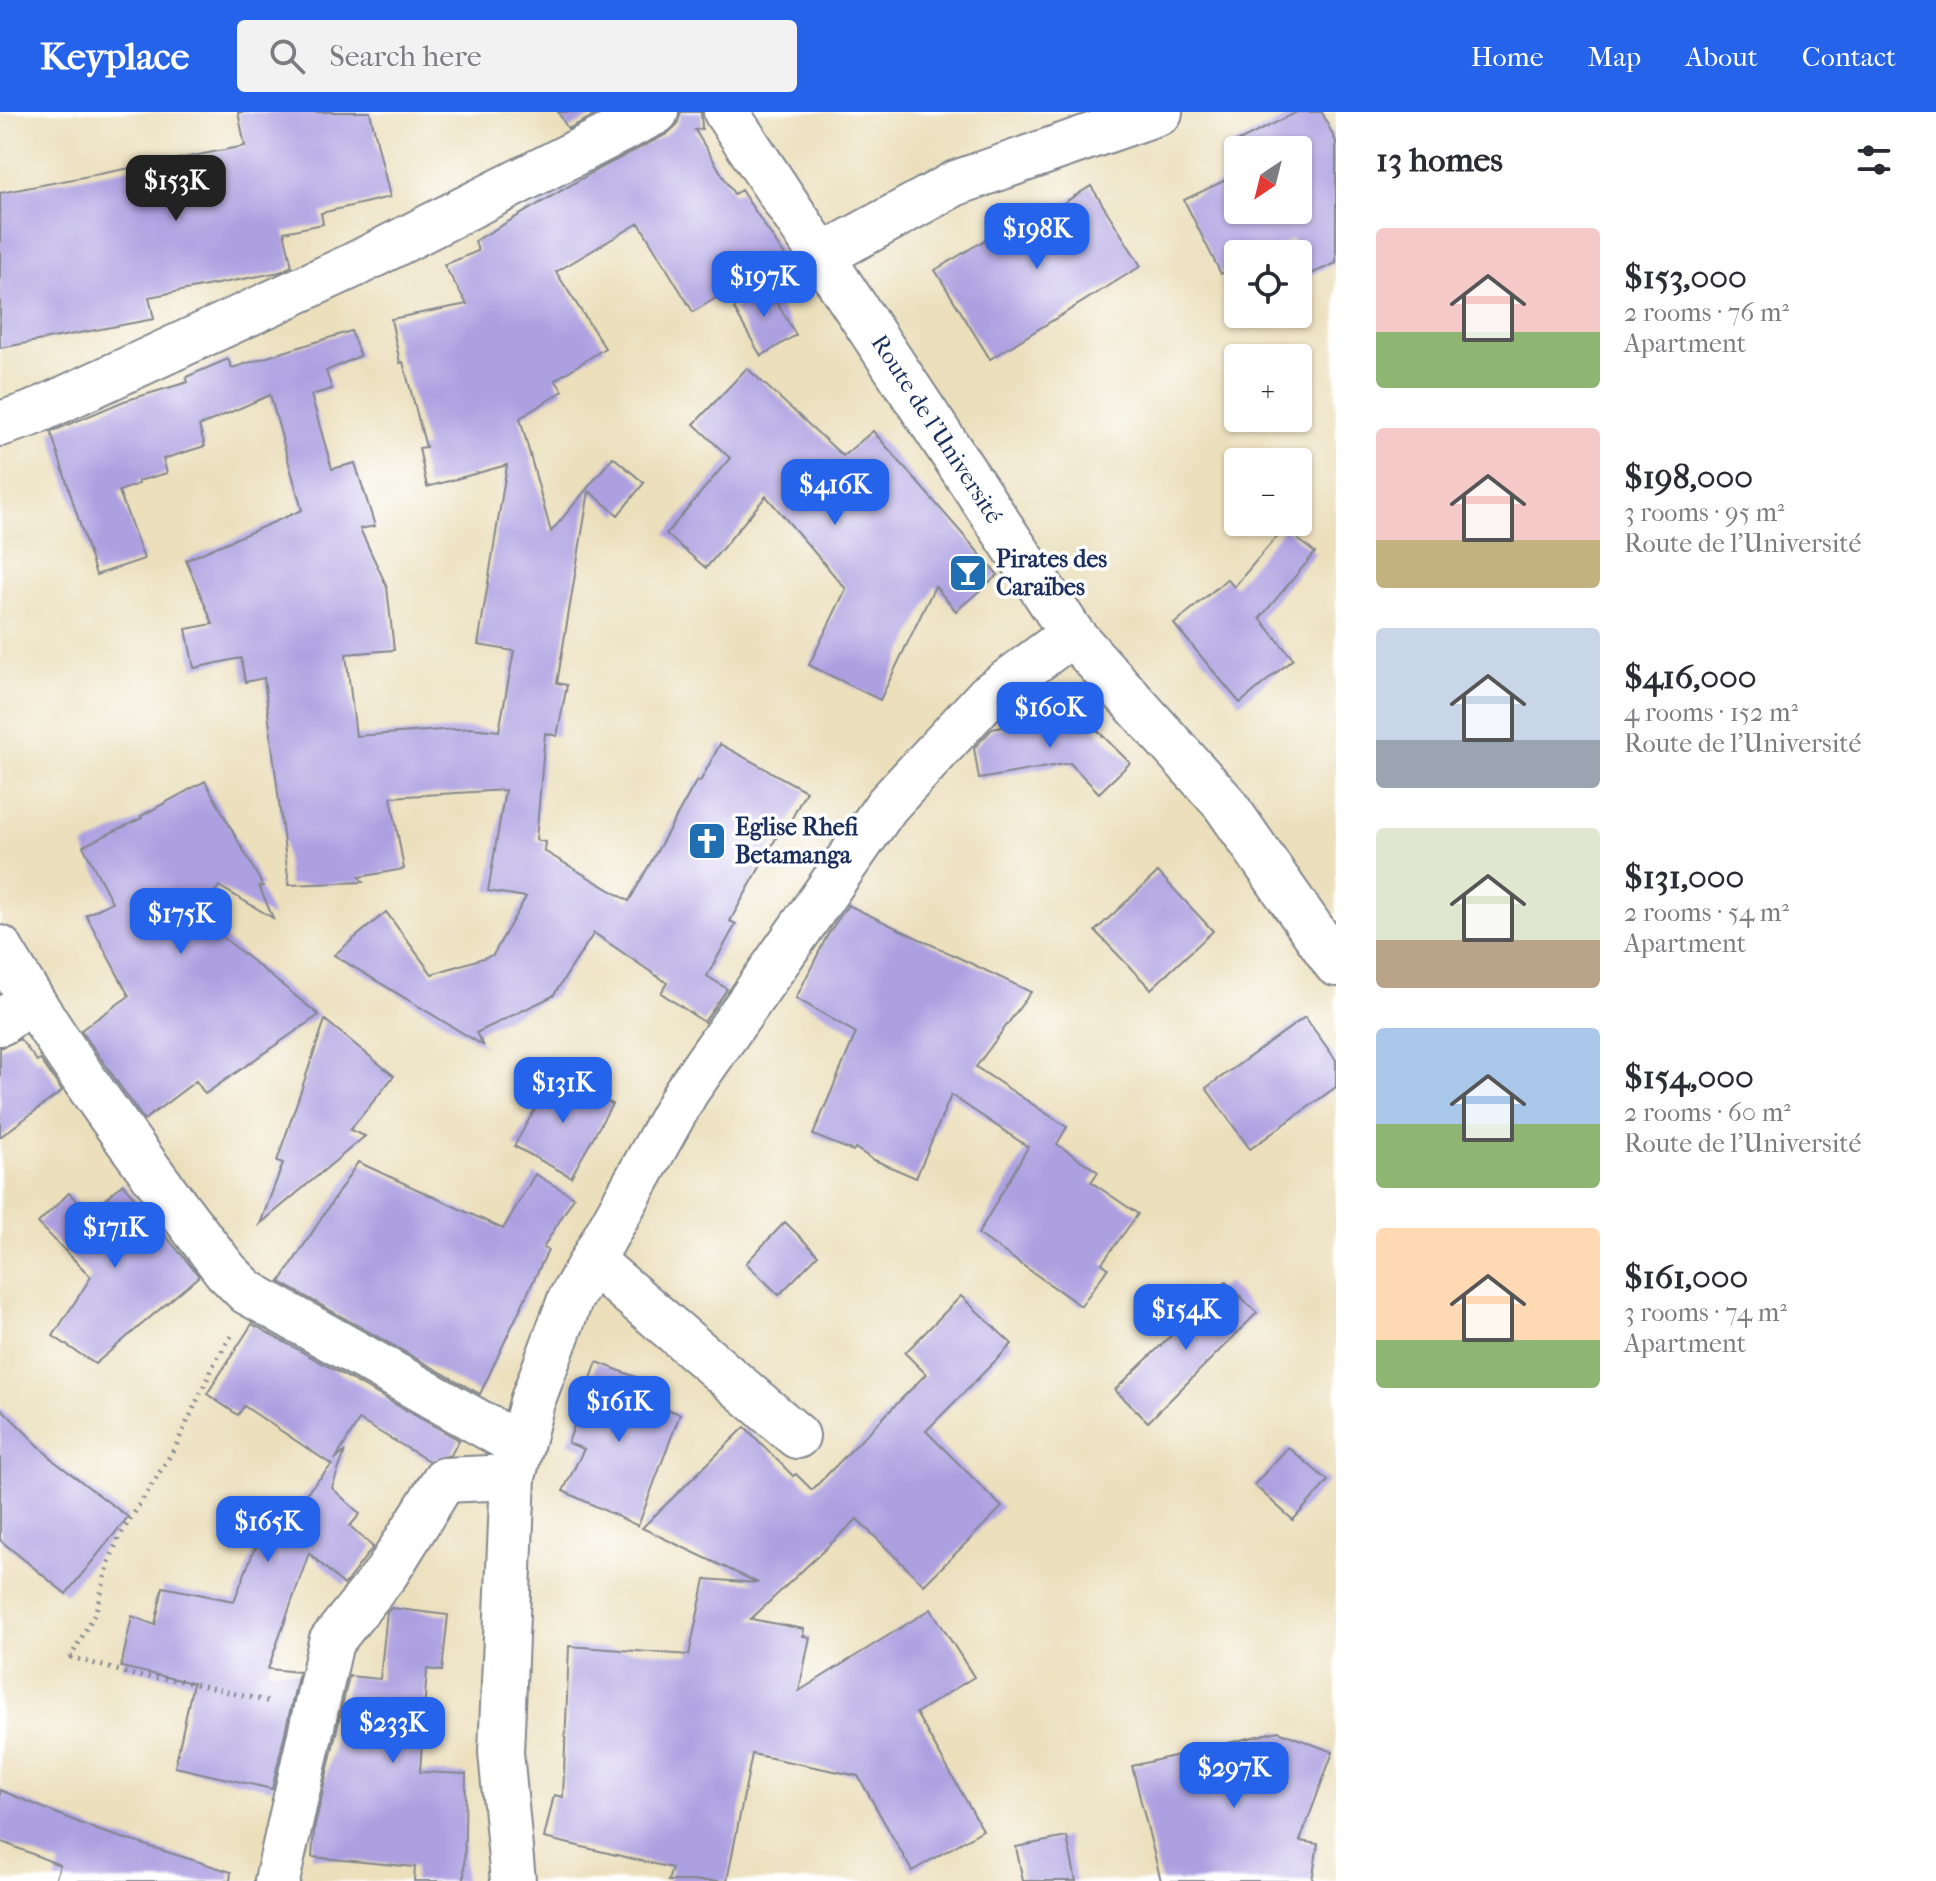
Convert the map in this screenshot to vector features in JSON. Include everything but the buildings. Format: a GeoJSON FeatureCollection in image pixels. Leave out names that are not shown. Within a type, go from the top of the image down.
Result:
{"type":"FeatureCollection","features":[{"type":"Feature","properties":{"kind":"street"},"geometry":{"type":"LineString","coordinates":[[0,424],[31,414],[354,265],[656,112]]}},
{"type":"Feature","properties":{"kind":"street","name":"Route de l'Université"},"geometry":{"type":"LineString","coordinates":[[726,112],[1072,634],[1224,803],[1336,964]]}},
{"type":"Feature","properties":{"kind":"street"},"geometry":{"type":"LineString","coordinates":[[822,256],[956,183],[1160,112]]}},
{"type":"Feature","properties":{"kind":"street"},"geometry":{"type":"LineString","coordinates":[[513,1881],[501,1752],[517,1462],[532,1402],[570,1300],[686,1092],[887,805],[988,696],[1072,634]]}},
{"type":"Feature","properties":{"kind":"street"},"geometry":{"type":"LineString","coordinates":[[0,948],[15,1011],[119,1132],[226,1271],[247,1292],[517,1462]]}},
{"type":"Feature","properties":{"kind":"street"},"geometry":{"type":"LineString","coordinates":[[592,1261],[797,1436]]}},
{"type":"Feature","properties":{"kind":"street"},"geometry":{"type":"LineString","coordinates":[[277,1881],[331,1642],[387,1572],[444,1480],[517,1462]]}},
{"type":"Feature","properties":{"kind":"path"},"geometry":{"type":"LineString","coordinates":[[256,1296],[214,1364],[176,1446],[119,1537],[96,1611],[71,1657],[137,1676],[178,1680],[315,1710]]}},
{"type":"Feature","properties":{"kind":"place","name":"Pirates des Caraïbes"},"geometry":{"type":"Point","coordinates":[968,573]}},
{"type":"Feature","properties":{"kind":"place","name":"Eglise Rhefi Betamanga"},"geometry":{"type":"Point","coordinates":[707,841]}}]}
